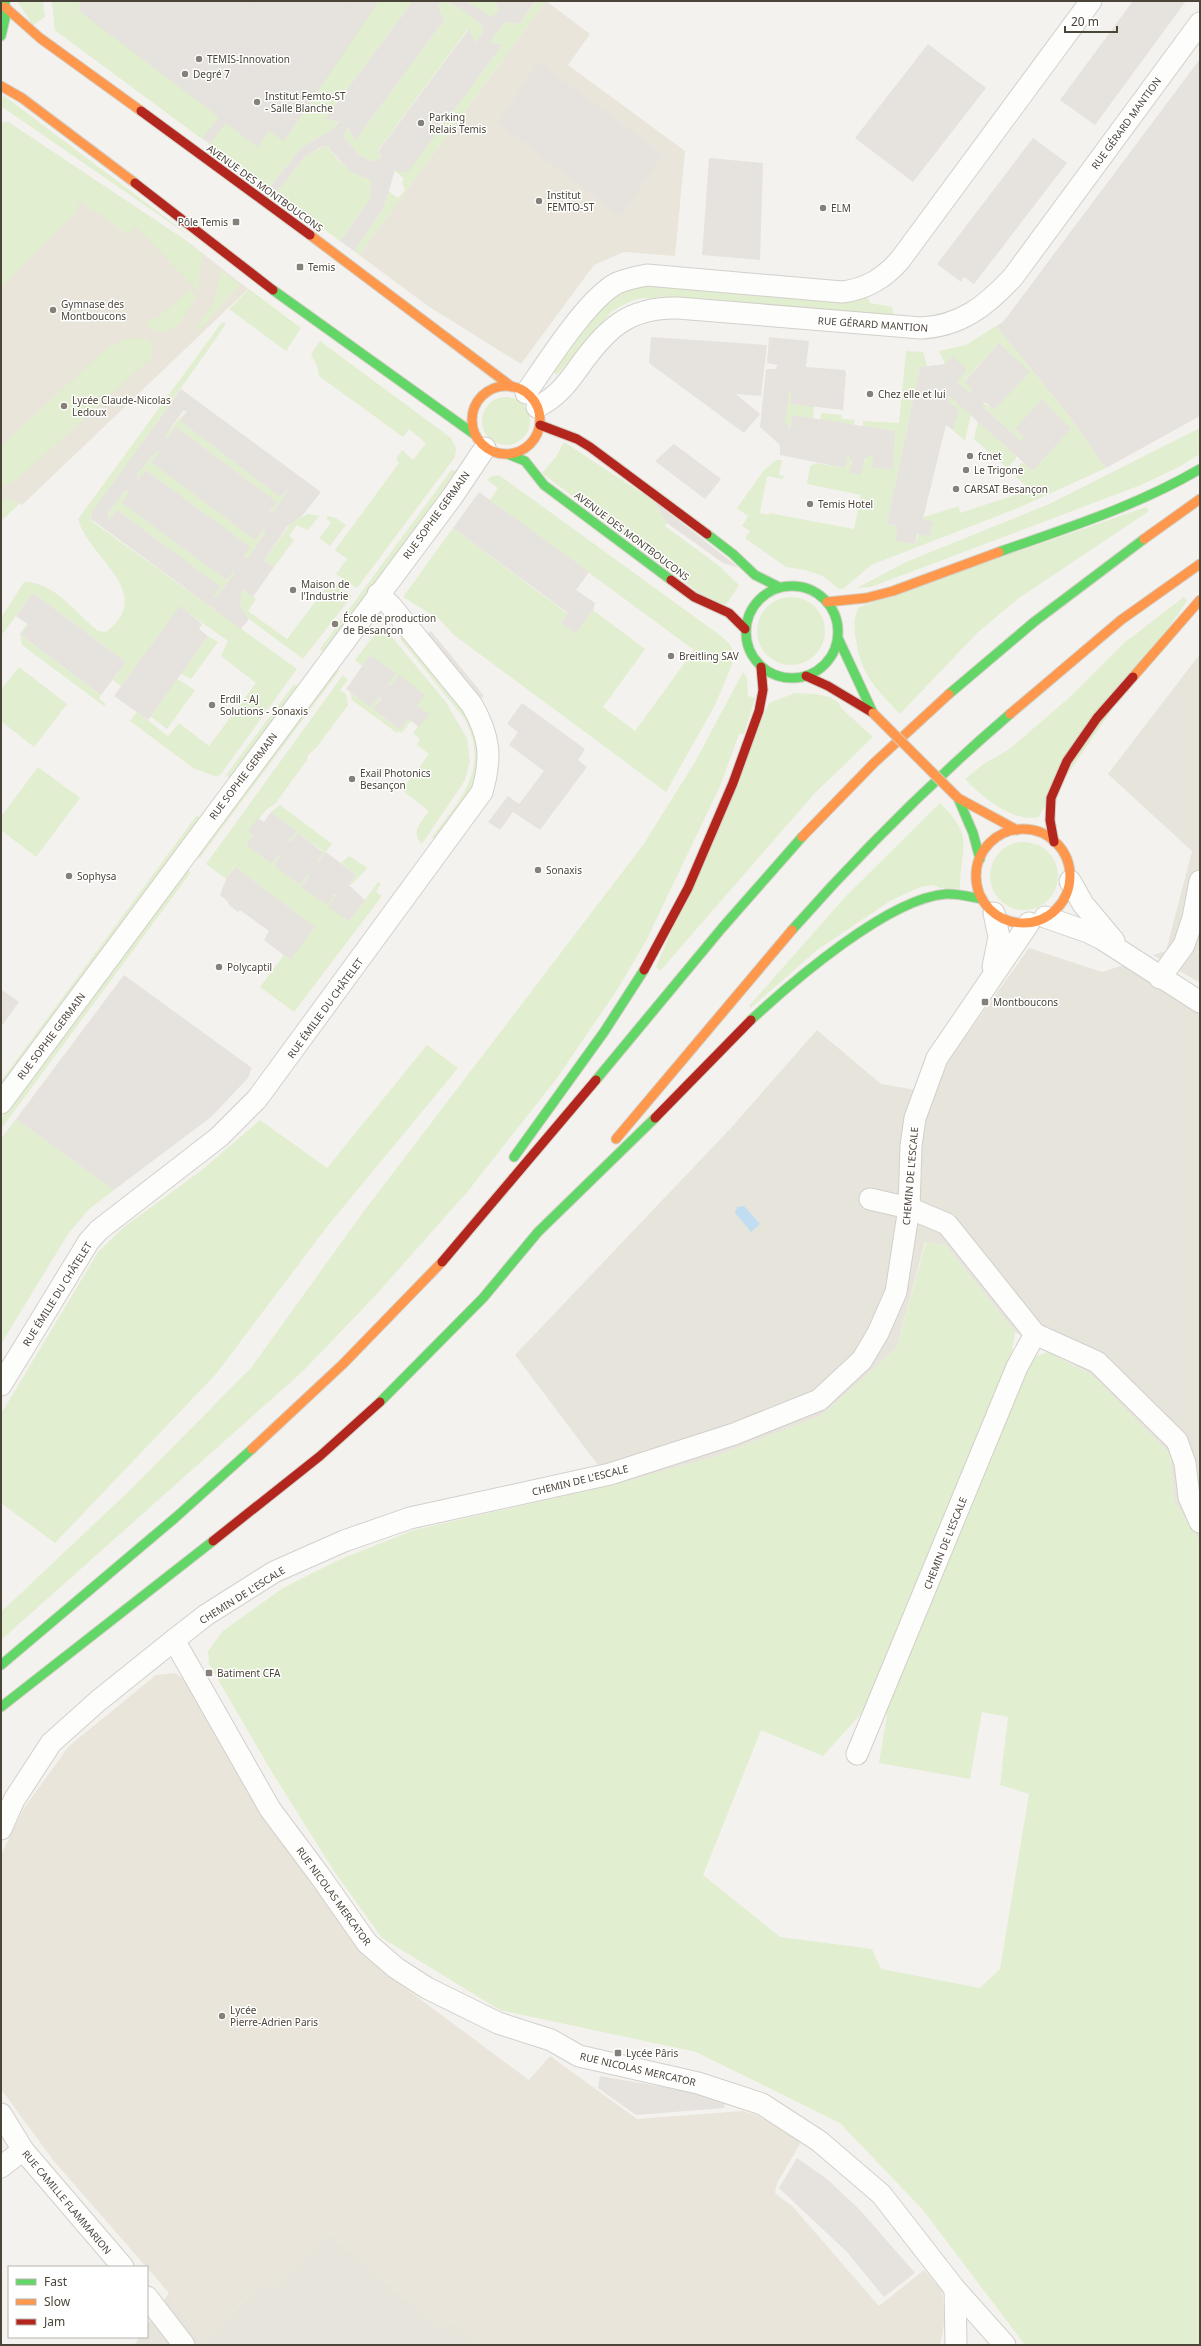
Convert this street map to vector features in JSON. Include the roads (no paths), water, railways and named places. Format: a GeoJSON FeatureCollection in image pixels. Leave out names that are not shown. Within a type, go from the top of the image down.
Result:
{"type":"FeatureCollection","features":[{"type":"Feature","properties":{"kind":"main road","name":"AVENUE DES MONTBOUCONS"},"geometry":{"type":"LineString","coordinates":[[5,4],[40,38],[335,253],[529,403],[733,554],[755,575],[779,588]]}},
{"type":"Feature","properties":{"kind":"main road"},"geometry":{"type":"LineString","coordinates":[[1,36],[5,4]]}},
{"type":"Feature","properties":{"kind":"main road"},"geometry":{"type":"LineString","coordinates":[[1,86],[22,98],[205,236],[244,269],[497,454],[510,455],[530,445],[529,403],[497,387],[480,398],[472,416],[480,441]]}},
{"type":"Feature","properties":{"kind":"main road","name":"AVENUE DES MONTBOUCONS"},"geometry":{"type":"LineString","coordinates":[[510,455],[525,461],[544,484],[694,597],[729,613],[745,629]]}},
{"type":"Feature","properties":{"kind":"main road"},"geometry":{"type":"LineString","coordinates":[[827,602],[866,598],[893,591],[1129,504],[1174,485],[1200,469]]}},
{"type":"Feature","properties":{"kind":"main road"},"geometry":{"type":"LineString","coordinates":[[1,1665],[209,1489],[288,1419],[355,1353],[448,1254],[724,924],[830,808],[928,713],[1007,644],[1089,579],[1200,499]]}},
{"type":"Feature","properties":{"kind":"main road"},"geometry":{"type":"LineString","coordinates":[[1,1707],[166,1580],[320,1456],[391,1392],[432,1352],[483,1298],[763,963],[838,878],[904,811],[971,747],[1121,620],[1200,564]]}},
{"type":"Feature","properties":{"kind":"main road"},"geometry":{"type":"LineString","coordinates":[[509,1164],[632,989],[685,896],[713,834],[755,723],[763,690],[761,667],[748,647],[745,629],[747,618],[755,603],[768,592],[779,588],[794,586],[809,589],[827,602],[835,615],[838,638],[873,713]]}},
{"type":"Feature","properties":{"kind":"main road"},"geometry":{"type":"LineString","coordinates":[[1054,842],[1050,820],[1052,798],[1056,783],[1067,761],[1097,718],[1200,600]]}},
{"type":"Feature","properties":{"kind":"main road"},"geometry":{"type":"LineString","coordinates":[[761,667],[782,677],[806,676],[819,669],[830,659],[838,638]]}},
{"type":"Feature","properties":{"kind":"main road"},"geometry":{"type":"LineString","coordinates":[[545,1225],[636,1138],[746,1024],[789,985],[838,947],[874,923],[911,903],[946,894],[988,906],[1010,921],[1037,920],[1062,902],[1070,881],[1065,855],[1054,842],[1033,831],[1017,830],[958,798],[873,713],[828,686],[806,676]]}},
{"type":"Feature","properties":{"kind":"main road"},"geometry":{"type":"LineString","coordinates":[[958,798],[973,833],[980,859]]}},
{"type":"Feature","properties":{"kind":"main road"},"geometry":{"type":"LineString","coordinates":[[988,906],[976,879],[980,859],[994,840],[1017,830]]}},
{"type":"Feature","properties":{"kind":"main road"},"geometry":{"type":"LineString","coordinates":[[448,1254],[496,1183]]}},
{"type":"Feature","properties":{"kind":"street"},"geometry":{"type":"LineString","coordinates":[[529,403],[599,296],[618,283],[632,278],[646,275],[842,292],[855,290],[879,280],[900,260],[1091,1]]}},
{"type":"Feature","properties":{"kind":"street","name":"RUE GÉRARD MANTION"},"geometry":{"type":"LineString","coordinates":[[529,403],[547,402],[564,388],[598,342],[617,323],[644,310],[678,308],[921,328],[938,327],[967,317],[996,296],[1013,277],[1200,23]]}},
{"type":"Feature","properties":{"kind":"street","name":"RUE SOPHIE GERMAIN"},"geometry":{"type":"LineString","coordinates":[[1,1103],[378,594],[480,441]]}},
{"type":"Feature","properties":{"kind":"street","name":"RUE ÉMILIE DU CHÂTELET"},"geometry":{"type":"LineString","coordinates":[[1,1386],[89,1241],[98,1230],[219,1137],[257,1099],[482,792],[489,760],[489,746],[480,718],[472,705],[391,606],[378,594]]}},
{"type":"Feature","properties":{"kind":"street"},"geometry":{"type":"LineString","coordinates":[[1070,881],[1083,904],[1122,950]]}},
{"type":"Feature","properties":{"kind":"street"},"geometry":{"type":"LineString","coordinates":[[1160,978],[1184,945],[1193,918],[1200,881]]}},
{"type":"Feature","properties":{"kind":"street","name":"CHEMIN DE L'ESCALE"},"geometry":{"type":"LineString","coordinates":[[988,906],[999,937],[991,975]]}},
{"type":"Feature","properties":{"kind":"street"},"geometry":{"type":"LineString","coordinates":[[1037,920],[1088,932],[1122,950],[1160,978],[1200,1002]]}},
{"type":"Feature","properties":{"kind":"street","name":"CHEMIN DE L'ESCALE"},"geometry":{"type":"LineString","coordinates":[[1,1828],[14,1800],[51,1743],[98,1701],[174,1640],[206,1616],[274,1572],[344,1542],[410,1518],[610,1474],[734,1434],[818,1400],[862,1360],[878,1333],[896,1292],[909,1208],[911,1146],[915,1118],[921,1098],[937,1058],[991,975],[1037,920]]}},
{"type":"Feature","properties":{"kind":"street"},"geometry":{"type":"LineString","coordinates":[[870,1198],[909,1208],[947,1224],[1035,1334],[1097,1362],[1177,1441],[1185,1463],[1189,1497],[1200,1522]]}},
{"type":"Feature","properties":{"kind":"street","name":"CHEMIN DE L'ESCALE"},"geometry":{"type":"LineString","coordinates":[[857,1754],[1017,1366],[1035,1334]]}},
{"type":"Feature","properties":{"kind":"street","name":"RUE NICOLAS MERCATOR"},"geometry":{"type":"LineString","coordinates":[[174,1640],[270,1809],[320,1876],[367,1943],[396,1968],[427,1988],[456,2002],[498,2022],[551,2040],[579,2056],[698,2083],[762,2104],[819,2141],[881,2194],[955,2289],[1005,2345]]}},
{"type":"Feature","properties":{"kind":"street","name":"RUE CAMILLE FLAMMARION"},"geometry":{"type":"LineString","coordinates":[[1,2114],[23,2150],[122,2266]]}},
{"type":"Feature","properties":{"kind":"street"},"geometry":{"type":"LineString","coordinates":[[1,2167],[23,2150]]}},
{"type":"Feature","properties":{"kind":"street"},"geometry":{"type":"LineString","coordinates":[[955,2289],[956,2345]]}},
{"type":"Feature","properties":{"kind":"street"},"geometry":{"type":"LineString","coordinates":[[148,2298],[184,2345]]}},
{"type":"Feature","properties":{"kind":"water"},"geometry":{"type":"Polygon","coordinates":[[[744,1206],[760,1224],[751,1232],[735,1213],[737,1207],[744,1206]]]}},
{"type":"Feature","properties":{"kind":"place","name":"TEMIS-Innovation"},"geometry":{"type":"Point","coordinates":[199,59]}},
{"type":"Feature","properties":{"kind":"place","name":"Degré 7"},"geometry":{"type":"Point","coordinates":[185,74]}},
{"type":"Feature","properties":{"kind":"place","name":"Institut Femto-ST - Salle Blanche"},"geometry":{"type":"Point","coordinates":[257,102]}},
{"type":"Feature","properties":{"kind":"place","name":"Parking Relais Temis"},"geometry":{"type":"Point","coordinates":[421,123]}},
{"type":"Feature","properties":{"kind":"place","name":"Institut FEMTO-ST"},"geometry":{"type":"Point","coordinates":[539,201]}},
{"type":"Feature","properties":{"kind":"place","name":"ELM"},"geometry":{"type":"Point","coordinates":[823,208]}},
{"type":"Feature","properties":{"kind":"place","name":"Pôle Temis"},"geometry":{"type":"Point","coordinates":[236,222]}},
{"type":"Feature","properties":{"kind":"place","name":"Temis"},"geometry":{"type":"Point","coordinates":[300,267]}},
{"type":"Feature","properties":{"kind":"place","name":"Gymnase des Montboucons"},"geometry":{"type":"Point","coordinates":[53,310]}},
{"type":"Feature","properties":{"kind":"place","name":"Chez elle et lui"},"geometry":{"type":"Point","coordinates":[870,394]}},
{"type":"Feature","properties":{"kind":"place","name":"Lycée Claude-Nicolas Ledoux"},"geometry":{"type":"Point","coordinates":[64,406]}},
{"type":"Feature","properties":{"kind":"place","name":"fcnet"},"geometry":{"type":"Point","coordinates":[970,456]}},
{"type":"Feature","properties":{"kind":"place","name":"Le Trigone"},"geometry":{"type":"Point","coordinates":[966,470]}},
{"type":"Feature","properties":{"kind":"place","name":"CARSAT Besançon"},"geometry":{"type":"Point","coordinates":[956,489]}},
{"type":"Feature","properties":{"kind":"place","name":"Temis Hotel"},"geometry":{"type":"Point","coordinates":[810,504]}},
{"type":"Feature","properties":{"kind":"place","name":"Maison de l'Industrie"},"geometry":{"type":"Point","coordinates":[293,590]}},
{"type":"Feature","properties":{"kind":"place","name":"École de production de Besançon"},"geometry":{"type":"Point","coordinates":[335,624]}},
{"type":"Feature","properties":{"kind":"place","name":"Breitling SAV"},"geometry":{"type":"Point","coordinates":[671,656]}},
{"type":"Feature","properties":{"kind":"place","name":"Erdil - AJ Solutions - Sonaxis"},"geometry":{"type":"Point","coordinates":[212,705]}},
{"type":"Feature","properties":{"kind":"place","name":"Exail Photonics Besançon"},"geometry":{"type":"Point","coordinates":[352,779]}},
{"type":"Feature","properties":{"kind":"place","name":"Sonaxis"},"geometry":{"type":"Point","coordinates":[538,870]}},
{"type":"Feature","properties":{"kind":"place","name":"Sophysa"},"geometry":{"type":"Point","coordinates":[69,876]}},
{"type":"Feature","properties":{"kind":"place","name":"Polycaptil"},"geometry":{"type":"Point","coordinates":[219,967]}},
{"type":"Feature","properties":{"kind":"place","name":"Montboucons"},"geometry":{"type":"Point","coordinates":[985,1002]}},
{"type":"Feature","properties":{"kind":"place","name":"Batiment CFA"},"geometry":{"type":"Point","coordinates":[209,1673]}},
{"type":"Feature","properties":{"kind":"place","name":"Lycée Pierre-Adrien Paris"},"geometry":{"type":"Point","coordinates":[222,2016]}},
{"type":"Feature","properties":{"kind":"place","name":"Lycée Pâris"},"geometry":{"type":"Point","coordinates":[618,2053]}}]}
